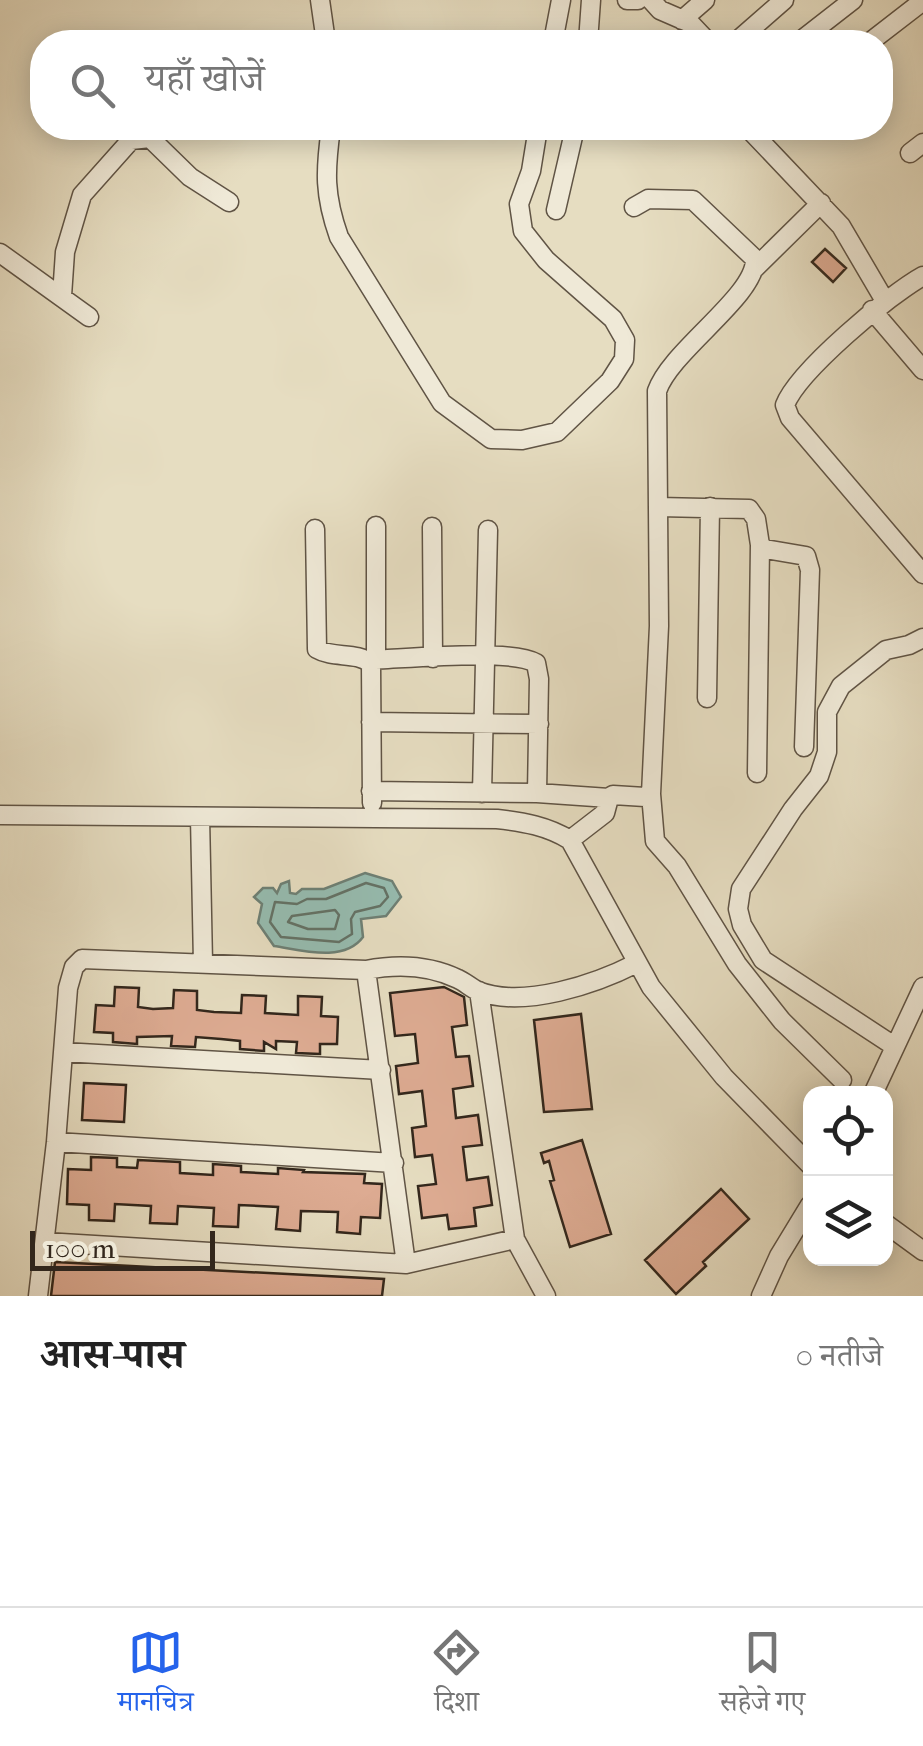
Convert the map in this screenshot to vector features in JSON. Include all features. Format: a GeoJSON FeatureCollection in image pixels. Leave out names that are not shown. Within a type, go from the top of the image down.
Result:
{"type":"FeatureCollection","features":[{"type":"Feature","properties":{"kind":"street"},"geometry":{"type":"LineString","coordinates":[[320,0],[324,30]]}},
{"type":"Feature","properties":{"kind":"street"},"geometry":{"type":"LineString","coordinates":[[555,30],[561,0]]}},
{"type":"Feature","properties":{"kind":"street"},"geometry":{"type":"LineString","coordinates":[[589,30],[591,0]]}},
{"type":"Feature","properties":{"kind":"street"},"geometry":{"type":"LineString","coordinates":[[627,0],[638,0]]}},
{"type":"Feature","properties":{"kind":"street"},"geometry":{"type":"LineString","coordinates":[[651,0],[660,10],[697,30]]}},
{"type":"Feature","properties":{"kind":"street"},"geometry":{"type":"LineString","coordinates":[[682,20],[705,0]]}},
{"type":"Feature","properties":{"kind":"street"},"geometry":{"type":"LineString","coordinates":[[750,30],[784,0]]}},
{"type":"Feature","properties":{"kind":"street"},"geometry":{"type":"LineString","coordinates":[[814,30],[852,0]]}},
{"type":"Feature","properties":{"kind":"street"},"geometry":{"type":"LineString","coordinates":[[886,30],[923,1]]}},
{"type":"Feature","properties":{"kind":"street"},"geometry":{"type":"LineString","coordinates":[[62,296],[65,252],[82,195],[131,140]]}},
{"type":"Feature","properties":{"kind":"street"},"geometry":{"type":"LineString","coordinates":[[152,140],[190,178],[229,202]]}},
{"type":"Feature","properties":{"kind":"street"},"geometry":{"type":"LineString","coordinates":[[329,140],[324,164],[326,187],[339,237],[442,403],[491,440],[522,440],[558,432],[610,381],[624,358],[625,340],[613,319],[546,260],[524,231],[519,204],[531,171],[536,140]]}},
{"type":"Feature","properties":{"kind":"street"},"geometry":{"type":"LineString","coordinates":[[556,210],[572,140]]}},
{"type":"Feature","properties":{"kind":"street"},"geometry":{"type":"LineString","coordinates":[[763,140],[841,226],[878,306],[922,368]]}},
{"type":"Feature","properties":{"kind":"street"},"geometry":{"type":"LineString","coordinates":[[634,207],[648,199],[692,200],[755,259],[755,268]]}},
{"type":"Feature","properties":{"kind":"street"},"geometry":{"type":"LineString","coordinates":[[821,203],[755,268],[742,290],[660,380],[656,401],[659,626],[651,794],[655,841],[677,866],[737,964],[782,1020],[842,1080]]}},
{"type":"Feature","properties":{"kind":"street"},"geometry":{"type":"LineString","coordinates":[[0,252],[89,317]]}},
{"type":"Feature","properties":{"kind":"street"},"geometry":{"type":"LineString","coordinates":[[923,276],[878,306],[788,398],[786,412],[923,574]]}},
{"type":"Feature","properties":{"kind":"street"},"geometry":{"type":"LineString","coordinates":[[659,507],[750,509],[756,519],[760,544],[757,773]]}},
{"type":"Feature","properties":{"kind":"street"},"geometry":{"type":"LineString","coordinates":[[707,698],[710,507]]}},
{"type":"Feature","properties":{"kind":"street"},"geometry":{"type":"LineString","coordinates":[[372,818],[376,526]]}},
{"type":"Feature","properties":{"kind":"street"},"geometry":{"type":"LineString","coordinates":[[432,527],[433,658]]}},
{"type":"Feature","properties":{"kind":"street"},"geometry":{"type":"LineString","coordinates":[[315,529],[317,649],[372,660],[484,657],[521,658],[536,663],[540,678],[537,793]]}},
{"type":"Feature","properties":{"kind":"street"},"geometry":{"type":"LineString","coordinates":[[482,793],[488,530]]}},
{"type":"Feature","properties":{"kind":"street"},"geometry":{"type":"LineString","coordinates":[[760,544],[772,550],[801,553],[810,562],[804,747]]}},
{"type":"Feature","properties":{"kind":"street"},"geometry":{"type":"LineString","coordinates":[[894,1046],[763,960],[742,925],[738,899],[740,889],[776,832],[819,776],[827,752],[828,712],[841,686],[886,650],[909,646],[923,638]]}},
{"type":"Feature","properties":{"kind":"street"},"geometry":{"type":"LineString","coordinates":[[371,722],[538,724]]}},
{"type":"Feature","properties":{"kind":"street"},"geometry":{"type":"LineString","coordinates":[[372,792],[537,793],[609,798],[651,794]]}},
{"type":"Feature","properties":{"kind":"street"},"geometry":{"type":"LineString","coordinates":[[570,840],[605,813],[609,798]]}},
{"type":"Feature","properties":{"kind":"street"},"geometry":{"type":"LineString","coordinates":[[0,815],[519,821],[557,832],[570,840],[651,987],[710,1061],[803,1158]]}},
{"type":"Feature","properties":{"kind":"street"},"geometry":{"type":"LineString","coordinates":[[200,817],[203,963]]}},
{"type":"Feature","properties":{"kind":"street"},"geometry":{"type":"LineString","coordinates":[[38,1296],[68,988],[74,967],[82,960],[366,970],[388,966],[418,968],[443,973],[478,991],[508,998],[540,995],[608,978],[637,964]]}},
{"type":"Feature","properties":{"kind":"street"},"geometry":{"type":"LineString","coordinates":[[366,970],[406,1264]]}},
{"type":"Feature","properties":{"kind":"street"},"geometry":{"type":"LineString","coordinates":[[877,1086],[894,1046],[915,1023],[923,987]]}},
{"type":"Feature","properties":{"kind":"street"},"geometry":{"type":"LineString","coordinates":[[478,991],[515,1239],[546,1296]]}},
{"type":"Feature","properties":{"kind":"street"},"geometry":{"type":"LineString","coordinates":[[63,1052],[381,1070]]}},
{"type":"Feature","properties":{"kind":"street"},"geometry":{"type":"LineString","coordinates":[[56,1142],[394,1163]]}},
{"type":"Feature","properties":{"kind":"street"},"geometry":{"type":"LineString","coordinates":[[761,1296],[803,1217]]}},
{"type":"Feature","properties":{"kind":"street"},"geometry":{"type":"LineString","coordinates":[[893,1229],[923,1250]]}},
{"type":"Feature","properties":{"kind":"street"},"geometry":{"type":"LineString","coordinates":[[45,1242],[406,1264],[515,1239]]}},
{"type":"Feature","properties":{"kind":"water"},"geometry":{"type":"Polygon","coordinates":[[[365,873],[392,881],[401,897],[386,916],[361,919],[363,937],[345,950],[322,953],[274,946],[258,923],[262,904],[254,897],[263,888],[273,888],[277,893],[281,884],[289,881],[290,893],[296,894],[302,889],[324,889],[365,873]]]}},
{"type":"Feature","properties":{"kind":"building"},"geometry":{"type":"Polygon","coordinates":[[[825,249],[846,268],[833,282],[812,262],[825,249]]]}},
{"type":"Feature","properties":{"kind":"building"},"geometry":{"type":"Polygon","coordinates":[[[115,987],[139,988],[138,1007],[153,1009],[173,1008],[174,990],[197,991],[197,1010],[214,1012],[241,1013],[242,995],[266,996],[265,1013],[298,1015],[298,996],[322,997],[321,1016],[338,1017],[337,1044],[320,1044],[320,1054],[296,1053],[297,1042],[276,1041],[276,1049],[264,1042],[264,1051],[240,1049],[240,1041],[196,1037],[195,1047],[171,1046],[172,1036],[137,1037],[137,1044],[113,1042],[113,1033],[94,1032],[96,1005],[114,1006],[115,987]]]}},
{"type":"Feature","properties":{"kind":"building"},"geometry":{"type":"Polygon","coordinates":[[[444,987],[464,997],[467,1025],[452,1027],[456,1057],[469,1056],[473,1086],[453,1089],[456,1118],[478,1115],[482,1145],[463,1147],[467,1180],[488,1177],[492,1205],[474,1208],[476,1226],[449,1229],[447,1215],[422,1218],[418,1186],[436,1184],[432,1155],[415,1157],[412,1128],[426,1126],[422,1091],[399,1094],[396,1066],[418,1063],[415,1034],[395,1036],[390,993],[444,987]]]}},
{"type":"Feature","properties":{"kind":"building"},"geometry":{"type":"Polygon","coordinates":[[[581,1014],[592,1109],[544,1112],[534,1020],[581,1014]]]}},
{"type":"Feature","properties":{"kind":"building"},"geometry":{"type":"Polygon","coordinates":[[[84,1083],[126,1085],[124,1122],[82,1120],[84,1083]]]}},
{"type":"Feature","properties":{"kind":"building"},"geometry":{"type":"Polygon","coordinates":[[[582,1140],[611,1234],[570,1247],[550,1181],[554,1180],[549,1161],[544,1163],[541,1153],[582,1140]]]}},
{"type":"Feature","properties":{"kind":"building"},"geometry":{"type":"Polygon","coordinates":[[[91,1157],[117,1158],[117,1167],[137,1168],[138,1160],[180,1162],[180,1173],[213,1175],[213,1164],[241,1166],[241,1172],[278,1174],[278,1168],[365,1174],[364,1183],[382,1184],[380,1218],[361,1217],[360,1234],[337,1232],[338,1212],[301,1211],[300,1231],[276,1229],[278,1207],[239,1205],[238,1227],[213,1226],[214,1208],[178,1206],[177,1224],[150,1223],[151,1206],[115,1204],[114,1221],[89,1220],[89,1205],[67,1204],[68,1169],[91,1170],[91,1157]]]}},
{"type":"Feature","properties":{"kind":"building"},"geometry":{"type":"Polygon","coordinates":[[[721,1189],[749,1219],[676,1294],[645,1260],[721,1189]]]}},
{"type":"Feature","properties":{"kind":"building"},"geometry":{"type":"Polygon","coordinates":[[[55,1262],[384,1279],[382,1296],[51,1296],[55,1262]]]}}]}
